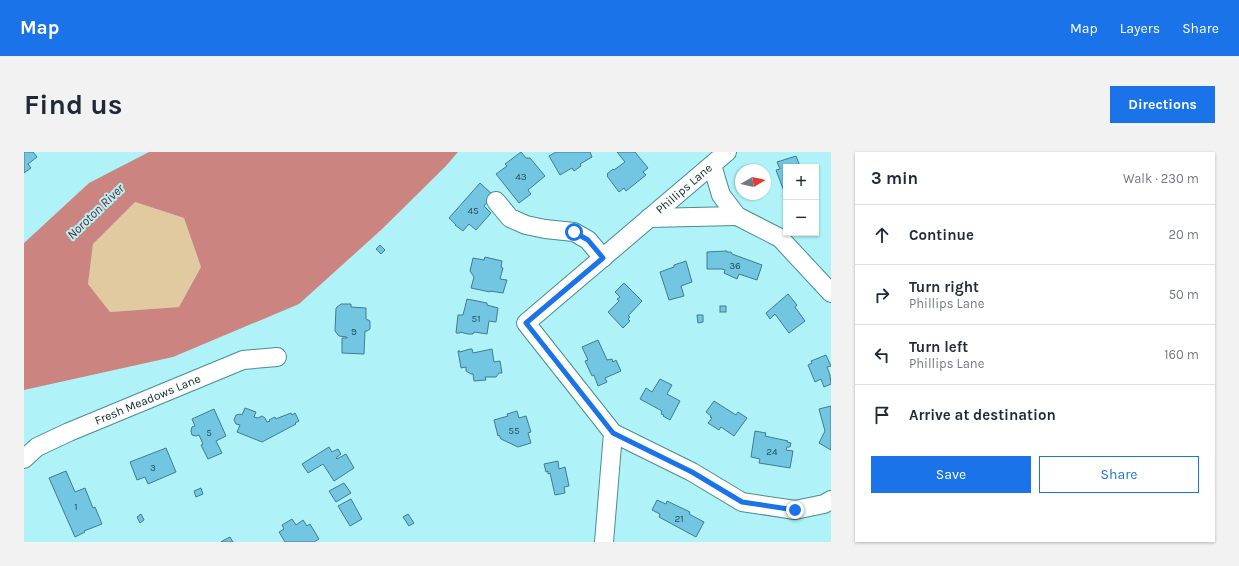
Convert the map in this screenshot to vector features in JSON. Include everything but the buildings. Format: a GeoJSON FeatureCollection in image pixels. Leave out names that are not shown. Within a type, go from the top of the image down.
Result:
{"type":"FeatureCollection","features":[{"type":"Feature","properties":{"kind":"street"},"geometry":{"type":"LineString","coordinates":[[712,165],[727,152]]}},
{"type":"Feature","properties":{"kind":"street","name":"Phillips Lane"},"geometry":{"type":"LineString","coordinates":[[737,216],[722,194],[712,165],[526,323],[613,433],[692,472],[742,502],[795,510],[824,504],[831,500]]}},
{"type":"Feature","properties":{"kind":"street"},"geometry":{"type":"LineString","coordinates":[[496,201],[510,218],[526,226],[574,232],[588,240],[603,258]]}},
{"type":"Feature","properties":{"kind":"street","name":"Phillips Lane"},"geometry":{"type":"LineString","coordinates":[[649,218],[737,216],[780,238],[831,293]]}},
{"type":"Feature","properties":{"kind":"street","name":"Fresh Meadows Lane"},"geometry":{"type":"LineString","coordinates":[[24,459],[37,447],[69,432],[243,360],[277,357]]}},
{"type":"Feature","properties":{"kind":"street"},"geometry":{"type":"LineString","coordinates":[[604,542],[613,433]]}},
{"type":"Feature","properties":{"kind":"shaded area"},"geometry":{"type":"Polygon","coordinates":[[[135,202],[184,218],[201,267],[179,307],[110,312],[88,284],[93,244],[135,202]]]}},
{"type":"Feature","properties":{"kind":"water","name":"Noroton River"},"geometry":{"type":"Polygon","coordinates":[[[149,152],[458,152],[445,167],[381,230],[299,304],[173,357],[24,390],[24,243],[89,183],[149,152]],[[135,202],[93,244],[88,284],[110,312],[179,307],[201,267],[184,218],[135,202]]]}},
{"type":"Feature","properties":{"kind":"route"},"geometry":{"type":"LineString","coordinates":[[574,232],[588,240],[603,258],[526,323],[613,433],[692,472],[742,502],[795,510]]}}]}
